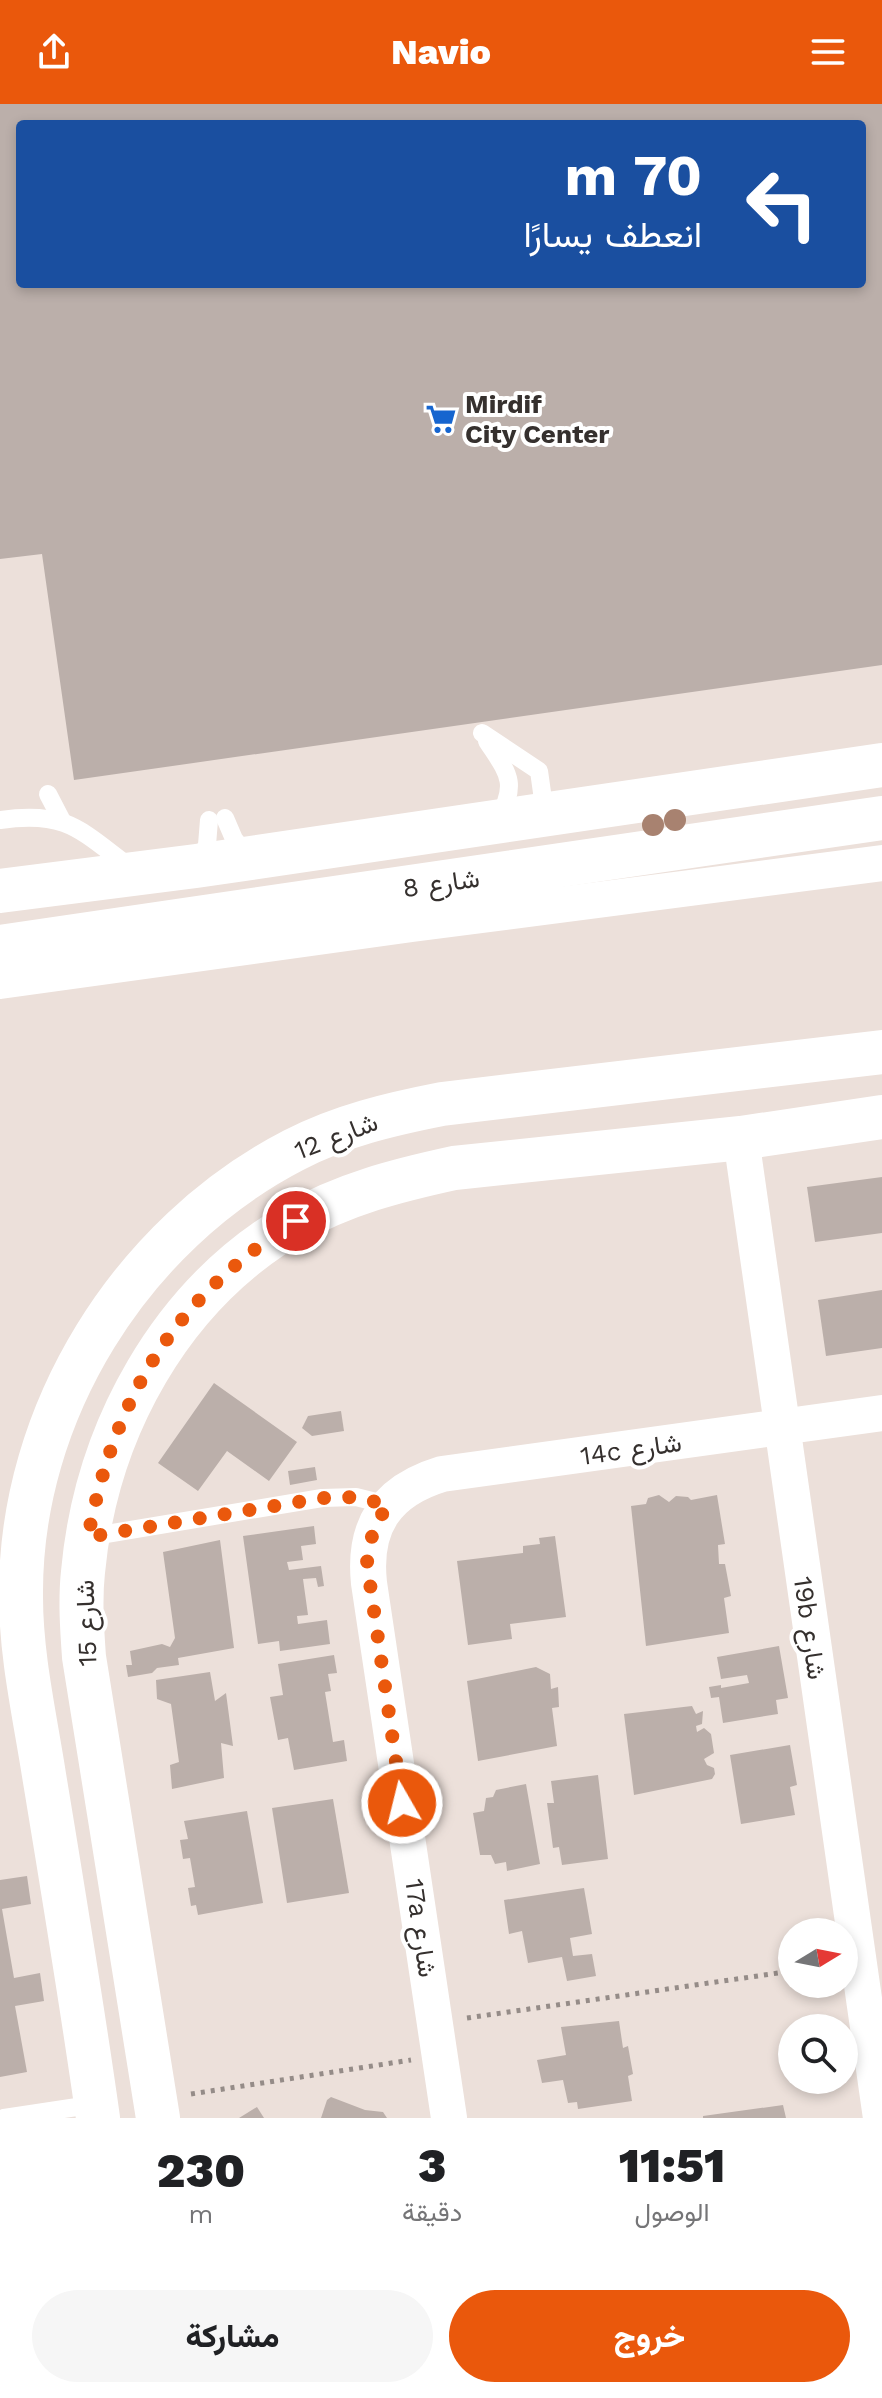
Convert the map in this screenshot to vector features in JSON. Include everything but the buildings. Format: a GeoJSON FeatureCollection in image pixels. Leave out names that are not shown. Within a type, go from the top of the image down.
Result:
{"type":"FeatureCollection","features":[{"type":"Feature","properties":{"kind":"street","name":"شارع 8"},"geometry":{"type":"LineString","coordinates":[[0,891],[196,866],[882,765]]}},
{"type":"Feature","properties":{"kind":"street"},"geometry":{"type":"LineString","coordinates":[[415,887],[448,861],[521,850],[529,846],[542,832],[545,814]]}},
{"type":"Feature","properties":{"kind":"street","name":"شارع 8"},"geometry":{"type":"LineString","coordinates":[[0,947],[882,818]]}},
{"type":"Feature","properties":{"kind":"street"},"geometry":{"type":"LineString","coordinates":[[0,981],[882,863]]}},
{"type":"Feature","properties":{"kind":"street","name":"شارع 12"},"geometry":{"type":"LineString","coordinates":[[98,2111],[26,1655],[21,1599],[22,1557],[33,1488],[49,1434],[104,1320],[133,1281],[177,1234],[211,1204],[248,1176],[295,1149],[340,1130],[427,1107],[882,1052]]}},
{"type":"Feature","properties":{"kind":"street"},"geometry":{"type":"LineString","coordinates":[[741,1138],[882,1117]]}},
{"type":"Feature","properties":{"kind":"street","name":"شارع 15"},"geometry":{"type":"LineString","coordinates":[[156,2109],[84,1657],[82,1615],[83,1573],[97,1491],[110,1451],[148,1367],[194,1303],[224,1273],[264,1241],[334,1203],[415,1176],[454,1168],[741,1138]]}},
{"type":"Feature","properties":{"kind":"street","name":"19b شارع"},"geometry":{"type":"LineString","coordinates":[[741,1138],[881,2118]]}},
{"type":"Feature","properties":{"kind":"street","name":"14c شارع"},"geometry":{"type":"LineString","coordinates":[[388,1505],[421,1480],[442,1474],[882,1413]]}},
{"type":"Feature","properties":{"kind":"street","name":"17a شارع"},"geometry":{"type":"LineString","coordinates":[[388,1505],[369,1542],[367,1563],[449,2118]]}},
{"type":"Feature","properties":{"kind":"lane"},"geometry":{"type":"LineString","coordinates":[[496,821],[507,799],[508,775],[482,733],[539,771],[545,814]]}},
{"type":"Feature","properties":{"kind":"lane"},"geometry":{"type":"LineString","coordinates":[[48,794],[62,821]]}},
{"type":"Feature","properties":{"kind":"lane"},"geometry":{"type":"LineString","coordinates":[[0,820],[32,816],[62,821],[76,827],[136,872]]}},
{"type":"Feature","properties":{"kind":"lane"},"geometry":{"type":"LineString","coordinates":[[196,866],[217,819],[248,858]]}},
{"type":"Feature","properties":{"kind":"lane"},"geometry":{"type":"LineString","coordinates":[[88,1537],[322,1498],[356,1497],[388,1505]]}},
{"type":"Feature","properties":{"kind":"lane"},"geometry":{"type":"LineString","coordinates":[[4,2118],[98,2111]]}},
{"type":"Feature","properties":{"kind":"path"},"geometry":{"type":"LineString","coordinates":[[156,2109],[437,2039],[778,1974]]}},
{"type":"Feature","properties":{"kind":"place","name":"Mirdif City Center"},"geometry":{"type":"Point","coordinates":[441,419]}},
{"type":"Feature","properties":{"kind":"route"},"geometry":{"type":"LineString","coordinates":[[296,1221],[264,1241],[224,1273],[171,1332],[148,1367],[110,1451],[97,1491],[88,1537],[322,1498],[356,1497],[388,1505],[369,1542],[367,1563],[402,1803]]}}]}
